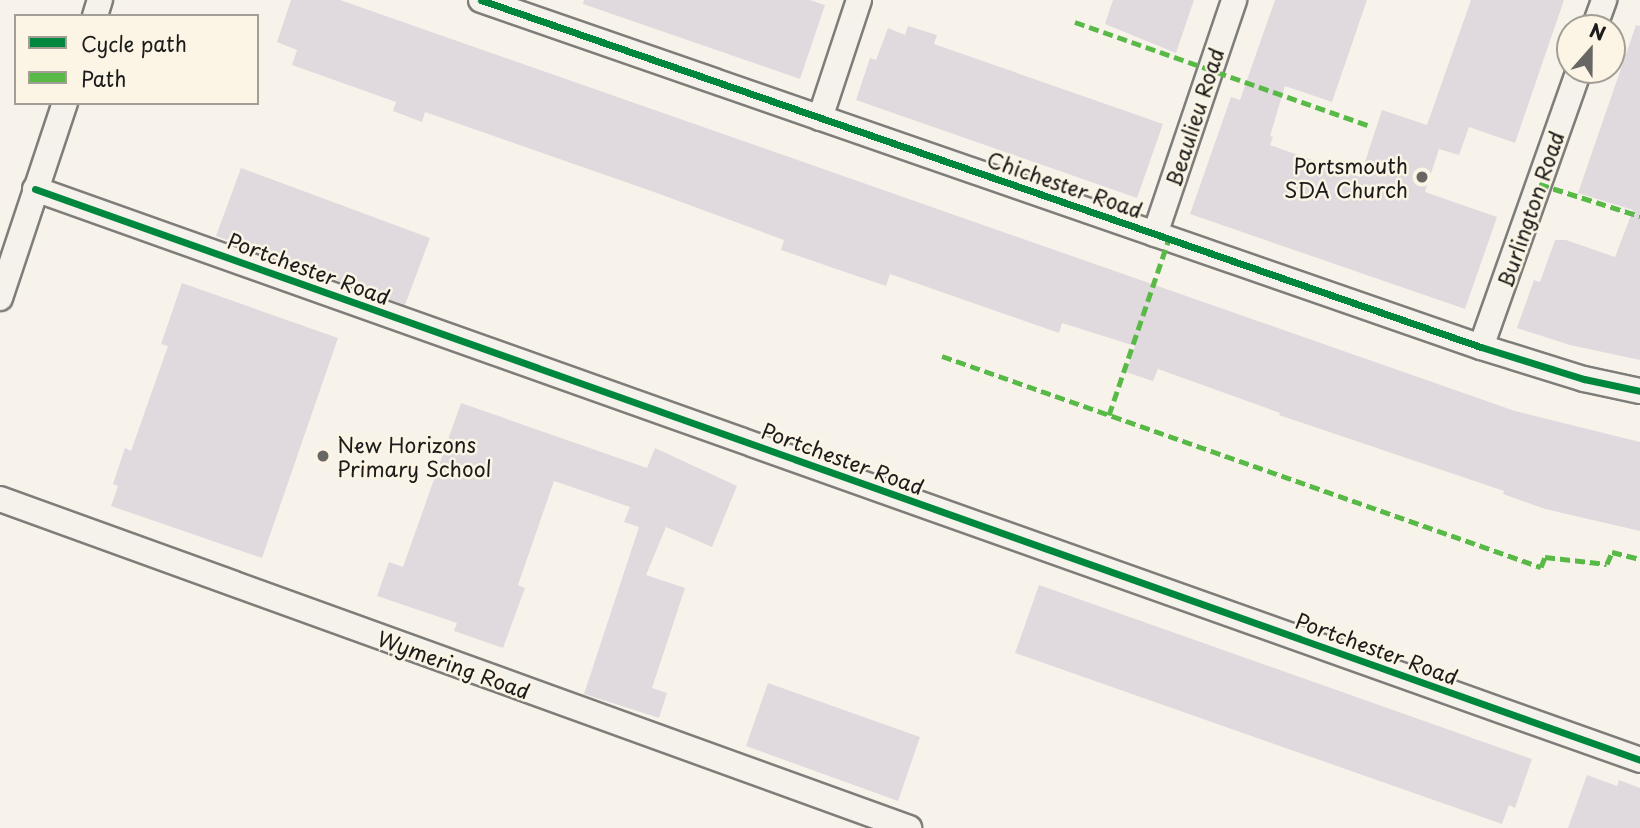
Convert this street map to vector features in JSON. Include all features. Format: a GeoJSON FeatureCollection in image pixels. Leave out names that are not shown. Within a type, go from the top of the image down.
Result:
{"type":"FeatureCollection","features":[{"type":"Feature","properties":{"kind":"street","name":"Chichester Road"},"geometry":{"type":"LineString","coordinates":[[483,0],[1481,347],[1584,379],[1640,391]]}},
{"type":"Feature","properties":{"kind":"street"},"geometry":{"type":"LineString","coordinates":[[820,118],[859,0]]}},
{"type":"Feature","properties":{"kind":"street","name":"Beaulieu Road"},"geometry":{"type":"LineString","coordinates":[[1155,234],[1234,0]]}},
{"type":"Feature","properties":{"kind":"street","name":"Burlington Road"},"geometry":{"type":"LineString","coordinates":[[1481,347],[1574,84]]}},
{"type":"Feature","properties":{"kind":"street"},"geometry":{"type":"LineString","coordinates":[[0,298],[64,105]]}},
{"type":"Feature","properties":{"kind":"street","name":"Portchester Road"},"geometry":{"type":"LineString","coordinates":[[35,189],[1640,760]]}},
{"type":"Feature","properties":{"kind":"street","name":"Wymering Road"},"geometry":{"type":"LineString","coordinates":[[0,499],[909,828]]}},
{"type":"Feature","properties":{"kind":"building"},"geometry":{"type":"Polygon","coordinates":[[[291,0],[340,0],[1515,411],[1640,442],[1640,531],[1545,509],[1503,494],[1504,491],[1279,415],[1280,413],[1158,369],[1153,381],[1126,372],[1135,346],[1062,323],[1059,333],[890,274],[886,286],[781,250],[784,240],[654,192],[425,112],[422,122],[393,111],[396,102],[292,65],[297,50],[277,42],[291,0]]]}},
{"type":"Feature","properties":{"kind":"building"},"geometry":{"type":"Polygon","coordinates":[[[584,0],[810,0],[825,5],[800,79],[583,4],[584,0]]]}},
{"type":"Feature","properties":{"kind":"building"},"geometry":{"type":"Polygon","coordinates":[[[1113,0],[1194,0],[1176,53],[1105,24],[1113,0]]]}},
{"type":"Feature","properties":{"kind":"building"},"geometry":{"type":"Polygon","coordinates":[[[1275,0],[1367,0],[1332,102],[1285,86],[1270,136],[1273,137],[1270,145],[1360,177],[1382,110],[1427,125],[1471,0],[1564,0],[1559,14],[1556,14],[1556,23],[1515,143],[1469,127],[1459,155],[1439,149],[1425,192],[1497,217],[1465,309],[1190,214],[1231,97],[1240,100],[1275,0]]]}},
{"type":"Feature","properties":{"kind":"building"},"geometry":{"type":"Polygon","coordinates":[[[1636,25],[1640,26],[1640,360],[1570,345],[1517,328],[1534,280],[1540,282],[1555,240],[1566,240],[1615,257],[1633,210],[1578,193],[1616,84],[1626,84],[1626,54],[1636,25]]]}},
{"type":"Feature","properties":{"kind":"building"},"geometry":{"type":"Polygon","coordinates":[[[908,26],[937,35],[934,44],[1163,124],[1137,198],[856,100],[870,58],[876,60],[888,28],[905,35],[908,26]]]}},
{"type":"Feature","properties":{"kind":"building"},"geometry":{"type":"Polygon","coordinates":[[[241,168],[430,238],[405,305],[216,236],[241,168]]]}},
{"type":"Feature","properties":{"kind":"building"},"geometry":{"type":"Polygon","coordinates":[[[182,283],[338,338],[262,558],[111,506],[118,486],[113,484],[125,448],[131,451],[168,346],[161,344],[182,283]]]}},
{"type":"Feature","properties":{"kind":"building"},"geometry":{"type":"Polygon","coordinates":[[[461,403],[647,468],[655,448],[737,486],[712,547],[666,527],[646,575],[685,588],[652,688],[667,693],[659,718],[584,694],[639,527],[624,522],[630,507],[554,481],[518,585],[525,588],[503,648],[454,631],[457,623],[377,596],[389,562],[403,567],[461,403]]]}},
{"type":"Feature","properties":{"kind":"building"},"geometry":{"type":"Polygon","coordinates":[[[1039,585],[1532,759],[1515,808],[1509,805],[1502,824],[1015,653],[1039,585]]]}},
{"type":"Feature","properties":{"kind":"building"},"geometry":{"type":"Polygon","coordinates":[[[768,683],[920,737],[898,801],[746,746],[768,683]]]}},
{"type":"Feature","properties":{"kind":"building"},"geometry":{"type":"Polygon","coordinates":[[[1587,775],[1617,786],[1619,780],[1640,788],[1640,828],[1568,828],[1587,775]]]}},
{"type":"Feature","properties":{"kind":"marked path"},"geometry":{"type":"LineString","coordinates":[[1075,22],[1371,126]]}},
{"type":"Feature","properties":{"kind":"marked path"},"geometry":{"type":"LineString","coordinates":[[1539,184],[1640,216]]}},
{"type":"Feature","properties":{"kind":"marked path"},"geometry":{"type":"LineString","coordinates":[[1109,415],[1169,239]]}},
{"type":"Feature","properties":{"kind":"marked path"},"geometry":{"type":"LineString","coordinates":[[942,356],[1541,567],[1545,557],[1607,564],[1612,552],[1640,559]]}},
{"type":"Feature","properties":{"kind":"cycle path"},"geometry":{"type":"LineString","coordinates":[[481,0],[1481,347],[1584,379],[1640,391]]}},
{"type":"Feature","properties":{"kind":"cycle path"},"geometry":{"type":"LineString","coordinates":[[35,189],[1640,760]]}},
{"type":"Feature","properties":{"kind":"place","name":"Portsmouth SDA Church"},"geometry":{"type":"Point","coordinates":[1422,177]}},
{"type":"Feature","properties":{"kind":"place","name":"New Horizons Primary School"},"geometry":{"type":"Point","coordinates":[323,456]}}]}
